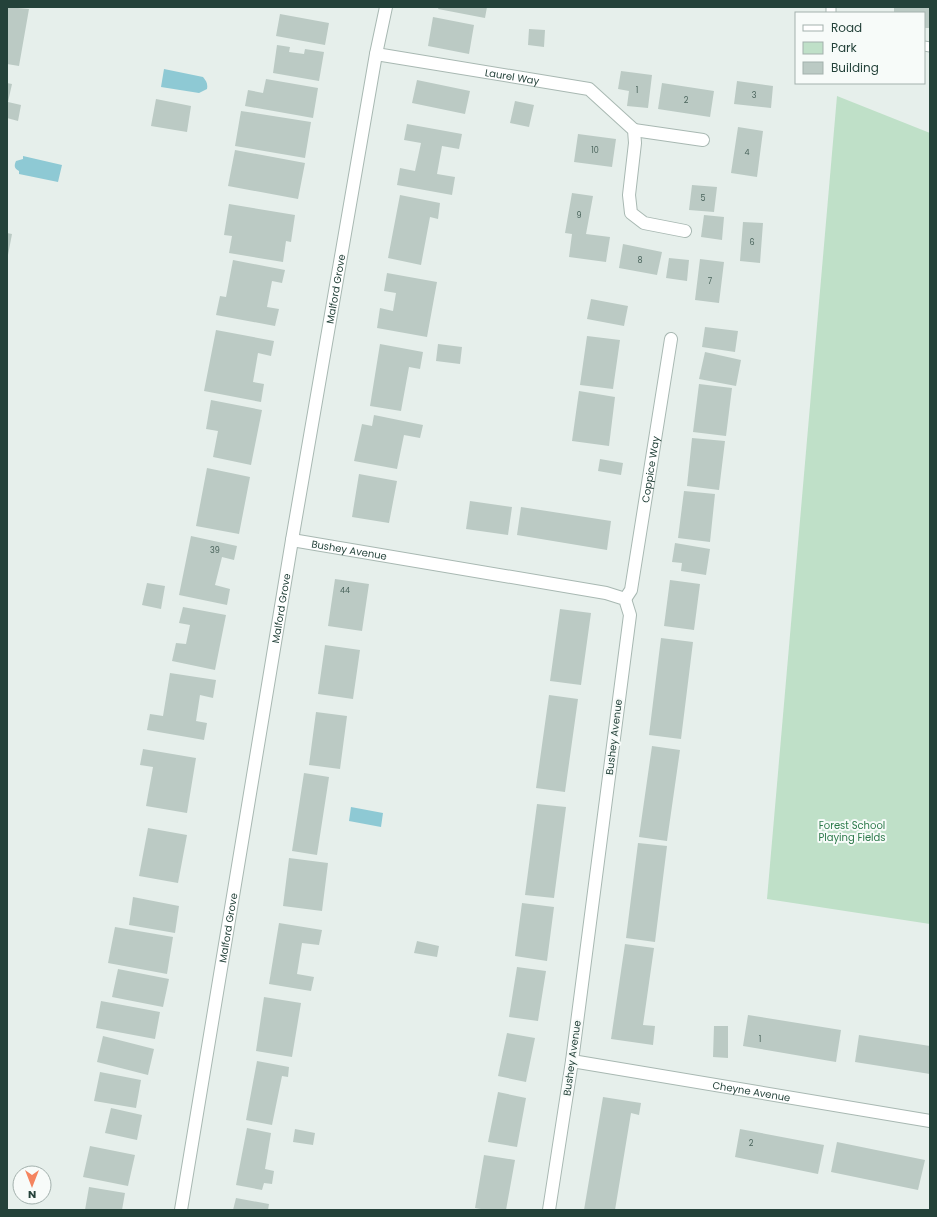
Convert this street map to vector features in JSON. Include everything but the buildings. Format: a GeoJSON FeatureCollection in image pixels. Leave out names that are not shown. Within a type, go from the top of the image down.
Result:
{"type":"FeatureCollection","features":[{"type":"Feature","properties":{"kind":"street","name":"Malford Grove"},"geometry":{"type":"LineString","coordinates":[[181,1210],[292,540],[376,54],[386,7]]}},
{"type":"Feature","properties":{"kind":"street","name":"Laurel Way"},"geometry":{"type":"LineString","coordinates":[[376,54],[589,89],[634,130]]}},
{"type":"Feature","properties":{"kind":"street"},"geometry":{"type":"LineString","coordinates":[[685,231],[644,224],[631,213],[629,195],[635,143],[634,130],[703,140]]}},
{"type":"Feature","properties":{"kind":"street","name":"Coppice Way"},"geometry":{"type":"LineString","coordinates":[[625,599],[631,590],[671,339]]}},
{"type":"Feature","properties":{"kind":"street","name":"Bushey Avenue"},"geometry":{"type":"LineString","coordinates":[[292,540],[606,593],[625,599],[630,615],[572,1061],[548,1210]]}},
{"type":"Feature","properties":{"kind":"street","name":"Cheyne Avenue"},"geometry":{"type":"LineString","coordinates":[[572,1061],[930,1121]]}},
{"type":"Feature","properties":{"kind":"green space","name":"Forest School Playing Fields"},"geometry":{"type":"Polygon","coordinates":[[[837,96],[930,133],[930,924],[767,899],[837,96]]]}},
{"type":"Feature","properties":{"kind":"water"},"geometry":{"type":"Polygon","coordinates":[[[164,69],[203,77],[207,84],[207,89],[199,93],[161,87],[164,69]]]}},
{"type":"Feature","properties":{"kind":"water"},"geometry":{"type":"Polygon","coordinates":[[[23,156],[62,165],[58,182],[19,174],[19,171],[15,168],[15,164],[16,161],[23,159],[23,156]]]}},
{"type":"Feature","properties":{"kind":"water"},"geometry":{"type":"Polygon","coordinates":[[[351,807],[383,813],[381,827],[349,821],[351,807]]]}}]}
